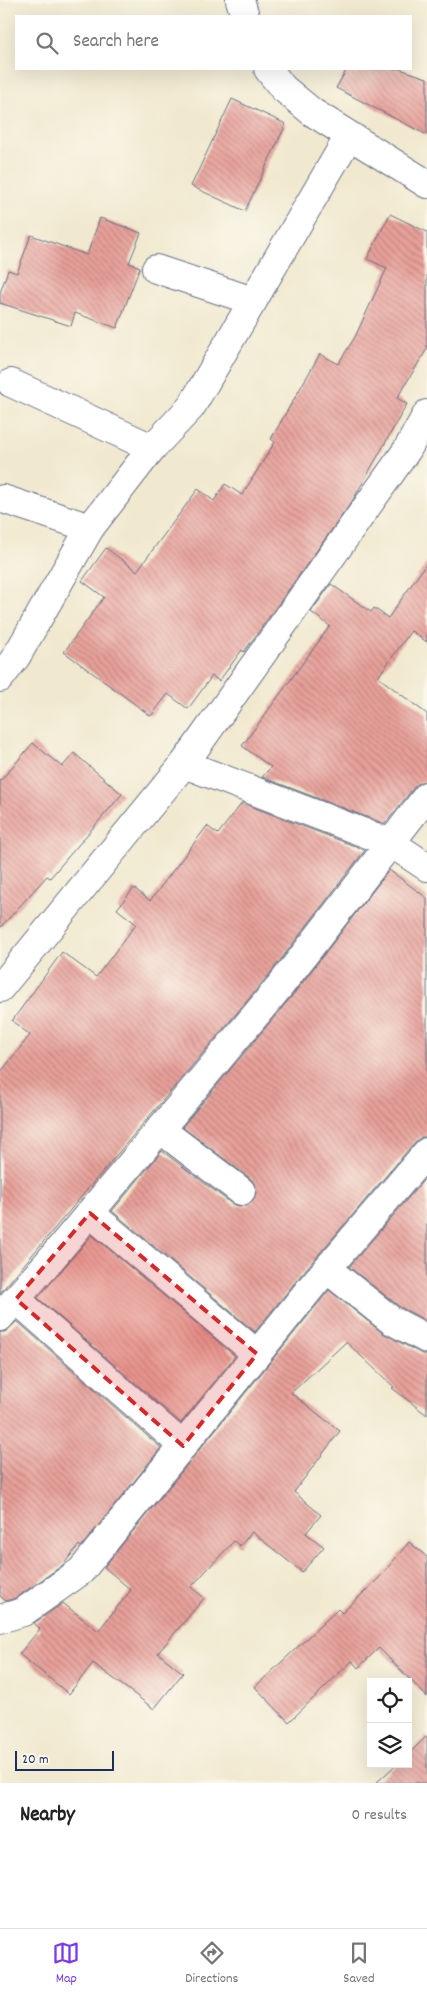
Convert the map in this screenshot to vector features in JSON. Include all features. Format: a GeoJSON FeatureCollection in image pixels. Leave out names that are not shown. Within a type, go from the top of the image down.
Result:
{"type":"FeatureCollection","features":[{"type":"Feature","properties":{"kind":"street"},"geometry":{"type":"LineString","coordinates":[[240,0],[245,15]]}},
{"type":"Feature","properties":{"kind":"street"},"geometry":{"type":"LineString","coordinates":[[269,70],[283,88],[312,112],[427,184]]}},
{"type":"Feature","properties":{"kind":"street"},"geometry":{"type":"LineString","coordinates":[[5,661],[90,528],[152,448],[192,407],[350,136]]}},
{"type":"Feature","properties":{"kind":"street"},"geometry":{"type":"LineString","coordinates":[[156,269],[253,301]]}},
{"type":"Feature","properties":{"kind":"street"},"geometry":{"type":"LineString","coordinates":[[11,383],[152,448]]}},
{"type":"Feature","properties":{"kind":"street"},"geometry":{"type":"LineString","coordinates":[[0,988],[184,764],[424,426]]}},
{"type":"Feature","properties":{"kind":"street"},"geometry":{"type":"LineString","coordinates":[[3,499],[90,528]]}},
{"type":"Feature","properties":{"kind":"street"},"geometry":{"type":"LineString","coordinates":[[184,764],[391,843],[427,867]]}},
{"type":"Feature","properties":{"kind":"street"},"geometry":{"type":"LineString","coordinates":[[182,1446],[8,1308],[280,986],[427,796]]}},
{"type":"Feature","properties":{"kind":"street"},"geometry":{"type":"LineString","coordinates":[[160,1129],[241,1192]]}},
{"type":"Feature","properties":{"kind":"street"},"geometry":{"type":"LineString","coordinates":[[0,1619],[23,1612],[52,1594],[81,1571],[327,1269],[427,1152]]}},
{"type":"Feature","properties":{"kind":"street"},"geometry":{"type":"LineString","coordinates":[[90,1212],[257,1354]]}},
{"type":"Feature","properties":{"kind":"street"},"geometry":{"type":"LineString","coordinates":[[327,1269],[391,1320],[427,1339]]}},
{"type":"Feature","properties":{"kind":"highlighted area"},"geometry":{"type":"Polygon","coordinates":[[[90,1213],[257,1354],[183,1446],[16,1299],[90,1213]]]}},
{"type":"Feature","properties":{"kind":"building"},"geometry":{"type":"Polygon","coordinates":[[[346,70],[403,70],[427,78],[427,135],[336,88],[346,70]]]}},
{"type":"Feature","properties":{"kind":"building"},"geometry":{"type":"Polygon","coordinates":[[[232,99],[286,124],[245,211],[191,186],[232,99]]]}},
{"type":"Feature","properties":{"kind":"building"},"geometry":{"type":"Polygon","coordinates":[[[390,214],[427,232],[427,349],[397,398],[407,404],[353,500],[244,652],[242,650],[219,681],[212,676],[188,709],[168,694],[151,716],[64,652],[104,597],[82,581],[106,548],[137,571],[198,489],[214,501],[225,484],[242,495],[275,442],[271,439],[320,354],[338,364],[355,337],[387,268],[367,259],[390,214]]]}},
{"type":"Feature","properties":{"kind":"building"},"geometry":{"type":"Polygon","coordinates":[[[100,218],[141,233],[129,263],[140,267],[117,328],[75,313],[71,326],[0,303],[0,293],[8,270],[17,273],[31,235],[87,255],[100,218]]]}},
{"type":"Feature","properties":{"kind":"building"},"geometry":{"type":"Polygon","coordinates":[[[427,563],[427,642],[411,631],[378,677],[427,714],[427,781],[415,786],[385,824],[262,777],[271,767],[242,746],[330,626],[311,612],[331,584],[371,612],[374,608],[388,618],[427,563]]]}},
{"type":"Feature","properties":{"kind":"building"},"geometry":{"type":"Polygon","coordinates":[[[33,743],[62,767],[74,753],[122,794],[50,878],[47,876],[0,928],[0,781],[33,743]]]}},
{"type":"Feature","properties":{"kind":"building"},"geometry":{"type":"Polygon","coordinates":[[[242,803],[365,850],[268,976],[0,1293],[0,1073],[30,1035],[12,1021],[62,952],[96,977],[136,924],[117,909],[134,888],[150,901],[207,826],[218,834],[242,803]]]}},
{"type":"Feature","properties":{"kind":"building"},"geometry":{"type":"Polygon","coordinates":[[[389,870],[427,898],[427,1137],[421,1137],[415,1142],[301,1275],[255,1332],[112,1211],[162,1151],[232,1204],[247,1206],[253,1201],[256,1193],[255,1185],[251,1179],[182,1127],[292,996],[389,870]]]}},
{"type":"Feature","properties":{"kind":"building"},"geometry":{"type":"Polygon","coordinates":[[[427,1176],[427,1321],[400,1307],[349,1267],[427,1176]]]}},
{"type":"Feature","properties":{"kind":"building"},"geometry":{"type":"Polygon","coordinates":[[[92,1235],[235,1356],[181,1423],[38,1298],[92,1235]]]}},
{"type":"Feature","properties":{"kind":"building"},"geometry":{"type":"Polygon","coordinates":[[[329,1290],[381,1332],[427,1355],[427,1415],[392,1388],[394,1387],[346,1342],[291,1393],[340,1431],[294,1492],[321,1515],[306,1533],[324,1547],[302,1572],[252,1532],[240,1546],[234,1541],[191,1587],[204,1598],[158,1653],[183,1673],[154,1709],[93,1663],[69,1694],[19,1654],[40,1629],[34,1623],[63,1603],[98,1631],[131,1590],[104,1567],[329,1290]]]}},
{"type":"Feature","properties":{"kind":"building"},"geometry":{"type":"Polygon","coordinates":[[[17,1321],[161,1448],[81,1547],[79,1545],[63,1565],[16,1598],[6,1601],[0,1596],[0,1332],[5,1332],[17,1321]]]}},
{"type":"Feature","properties":{"kind":"building"},"geometry":{"type":"Polygon","coordinates":[[[409,1542],[427,1557],[427,1697],[412,1682],[412,1678],[408,1678],[379,1648],[358,1668],[352,1661],[289,1722],[255,1687],[338,1609],[342,1613],[378,1579],[409,1542]]]}},
{"type":"Feature","properties":{"kind":"building"},"geometry":{"type":"Polygon","coordinates":[[[427,1736],[427,1783],[376,1783],[393,1768],[412,1768],[412,1750],[427,1736]]]}}]}
